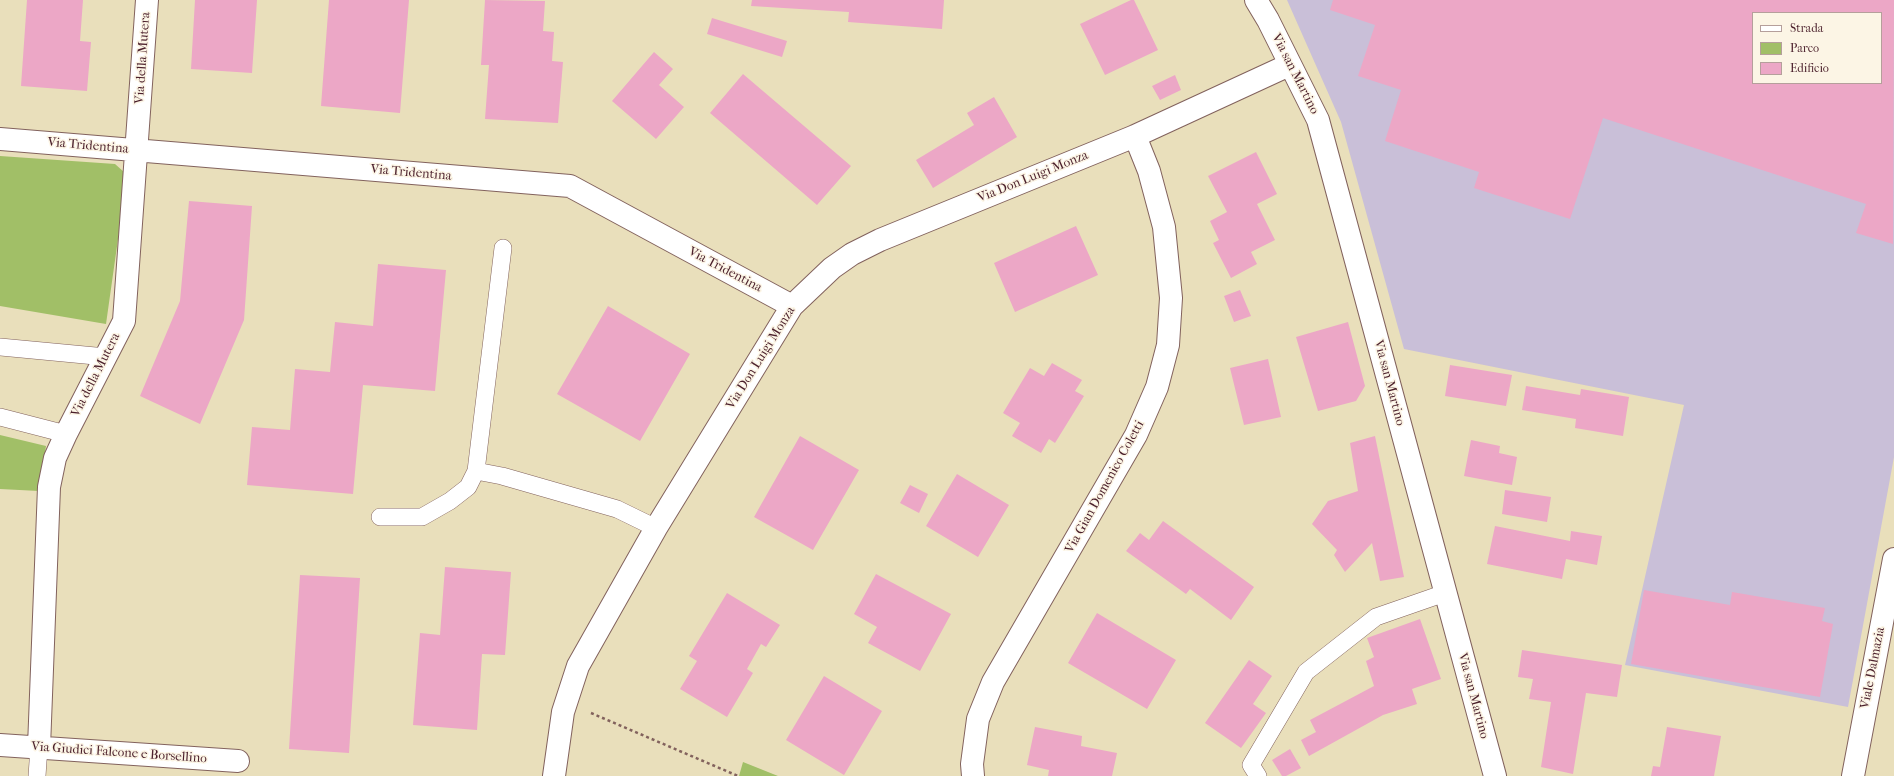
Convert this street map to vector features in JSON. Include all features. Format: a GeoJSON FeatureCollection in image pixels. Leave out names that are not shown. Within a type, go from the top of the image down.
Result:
{"type":"FeatureCollection","features":[{"type":"Feature","properties":{"kind":"street","name":"Via della Mutera"},"geometry":{"type":"LineString","coordinates":[[39,747],[49,488],[56,458],[66,434],[124,321],[147,0]]}},
{"type":"Feature","properties":{"kind":"street","name":"Via san Martino"},"geometry":{"type":"LineString","coordinates":[[1256,0],[1268,20],[1289,65],[1318,120],[1495,776]]}},
{"type":"Feature","properties":{"kind":"street","name":"Via Don Luigi Monza"},"geometry":{"type":"LineString","coordinates":[[554,776],[563,712],[578,666],[656,528],[792,306],[832,268],[852,254],[873,243],[1135,136],[1289,65]]}},
{"type":"Feature","properties":{"kind":"street","name":"Via Gian Domenico Coletti"},"geometry":{"type":"LineString","coordinates":[[973,776],[972,764],[978,719],[992,682],[1136,435],[1157,387],[1168,345],[1171,298],[1164,227],[1149,171],[1135,136]]}},
{"type":"Feature","properties":{"kind":"street","name":"Via Tridentina"},"geometry":{"type":"LineString","coordinates":[[0,139],[570,186],[792,306]]}},
{"type":"Feature","properties":{"kind":"street","name":"Viale Dalmazia"},"geometry":{"type":"LineString","coordinates":[[1853,776],[1891,594],[1894,560]]}},
{"type":"Feature","properties":{"kind":"street","name":"Via Giudici Falcone e Borsellino"},"geometry":{"type":"LineString","coordinates":[[0,745],[238,761]]}},
{"type":"Feature","properties":{"kind":"lane"},"geometry":{"type":"LineString","coordinates":[[380,517],[422,517],[450,501],[468,487],[476,471],[503,248]]}},
{"type":"Feature","properties":{"kind":"lane"},"geometry":{"type":"LineString","coordinates":[[0,347],[106,357]]}},
{"type":"Feature","properties":{"kind":"lane"},"geometry":{"type":"LineString","coordinates":[[0,417],[66,434]]}},
{"type":"Feature","properties":{"kind":"lane"},"geometry":{"type":"LineString","coordinates":[[476,471],[502,476],[617,509],[656,528]]}},
{"type":"Feature","properties":{"kind":"lane"},"geometry":{"type":"LineString","coordinates":[[1258,776],[1251,766],[1306,672],[1376,616],[1445,593]]}},
{"type":"Feature","properties":{"kind":"lane"},"geometry":{"type":"LineString","coordinates":[[37,776],[39,747]]}},
{"type":"Feature","properties":{"kind":"path"},"geometry":{"type":"LineString","coordinates":[[566,702],[738,776]]}},
{"type":"Feature","properties":{"kind":"shaded area"},"geometry":{"type":"Polygon","coordinates":[[[1287,0],[1894,0],[1894,457],[1848,707],[1625,665],[1684,405],[1404,349],[1341,122],[1287,0]]]}},
{"type":"Feature","properties":{"kind":"green space"},"geometry":{"type":"Polygon","coordinates":[[[0,156],[115,164],[124,172],[119,232],[106,324],[0,306],[0,156]]]}},
{"type":"Feature","properties":{"kind":"green space"},"geometry":{"type":"Polygon","coordinates":[[[0,435],[46,446],[39,491],[0,489],[0,435]]]}},
{"type":"Feature","properties":{"kind":"green space"},"geometry":{"type":"Polygon","coordinates":[[[743,762],[778,776],[739,776],[743,762]]]}},
{"type":"Feature","properties":{"kind":"building"},"geometry":{"type":"Polygon","coordinates":[[[27,0],[83,0],[80,41],[91,42],[87,91],[21,86],[27,0]]]}},
{"type":"Feature","properties":{"kind":"building"},"geometry":{"type":"Polygon","coordinates":[[[195,0],[257,0],[252,73],[191,69],[195,0]]]}},
{"type":"Feature","properties":{"kind":"building"},"geometry":{"type":"Polygon","coordinates":[[[329,0],[409,0],[400,113],[321,106],[329,0]]]}},
{"type":"Feature","properties":{"kind":"building"},"geometry":{"type":"Polygon","coordinates":[[[485,0],[545,1],[543,31],[554,32],[552,61],[563,62],[558,123],[485,119],[489,65],[481,65],[485,0]]]}},
{"type":"Feature","properties":{"kind":"building"},"geometry":{"type":"Polygon","coordinates":[[[752,0],[944,0],[942,29],[848,22],[849,12],[751,6],[752,0]]]}},
{"type":"Feature","properties":{"kind":"building"},"geometry":{"type":"Polygon","coordinates":[[[1131,0],[1134,0],[1158,50],[1105,75],[1080,24],[1131,0]]]}},
{"type":"Feature","properties":{"kind":"building"},"geometry":{"type":"Polygon","coordinates":[[[1333,0],[1894,0],[1893,244],[1856,233],[1866,204],[1603,118],[1570,219],[1474,188],[1479,172],[1385,141],[1401,90],[1358,76],[1375,25],[1330,10],[1333,0]]]}},
{"type":"Feature","properties":{"kind":"building"},"geometry":{"type":"Polygon","coordinates":[[[712,18],[787,41],[782,57],[707,34],[712,18]]]}},
{"type":"Feature","properties":{"kind":"building"},"geometry":{"type":"Polygon","coordinates":[[[654,52],[673,69],[659,85],[684,107],[656,139],[612,101],[654,52]]]}},
{"type":"Feature","properties":{"kind":"building"},"geometry":{"type":"Polygon","coordinates":[[[743,74],[851,166],[817,205],[710,113],[743,74]]]}},
{"type":"Feature","properties":{"kind":"building"},"geometry":{"type":"Polygon","coordinates":[[[1175,75],[1181,90],[1160,100],[1152,86],[1175,75]]]}},
{"type":"Feature","properties":{"kind":"building"},"geometry":{"type":"Polygon","coordinates":[[[994,97],[1017,137],[933,188],[916,160],[974,125],[967,113],[994,97]]]}},
{"type":"Feature","properties":{"kind":"building"},"geometry":{"type":"Polygon","coordinates":[[[1256,152],[1277,194],[1257,204],[1275,240],[1251,252],[1257,264],[1231,278],[1213,243],[1219,240],[1210,221],[1227,212],[1208,176],[1256,152]]]}},
{"type":"Feature","properties":{"kind":"building"},"geometry":{"type":"Polygon","coordinates":[[[189,201],[252,206],[244,320],[200,424],[140,396],[180,301],[189,201]]]}},
{"type":"Feature","properties":{"kind":"building"},"geometry":{"type":"Polygon","coordinates":[[[1076,226],[1098,275],[1015,312],[994,263],[1076,226]]]}},
{"type":"Feature","properties":{"kind":"building"},"geometry":{"type":"Polygon","coordinates":[[[378,264],[446,270],[435,391],[363,385],[353,494],[247,485],[252,427],[290,430],[295,369],[330,372],[335,322],[373,326],[378,264]]]}},
{"type":"Feature","properties":{"kind":"building"},"geometry":{"type":"Polygon","coordinates":[[[1240,290],[1251,316],[1234,322],[1224,296],[1240,290]]]}},
{"type":"Feature","properties":{"kind":"building"},"geometry":{"type":"Polygon","coordinates":[[[608,306],[690,354],[640,441],[557,394],[608,306]]]}},
{"type":"Feature","properties":{"kind":"building"},"geometry":{"type":"Polygon","coordinates":[[[1348,322],[1365,386],[1356,401],[1318,411],[1296,337],[1348,322]]]}},
{"type":"Feature","properties":{"kind":"building"},"geometry":{"type":"Polygon","coordinates":[[[1268,359],[1281,417],[1244,425],[1230,368],[1268,359]]]}},
{"type":"Feature","properties":{"kind":"building"},"geometry":{"type":"Polygon","coordinates":[[[1052,363],[1082,380],[1075,391],[1084,396],[1055,443],[1049,439],[1041,453],[1012,436],[1020,423],[1003,413],[1030,368],[1044,376],[1052,363]]]}},
{"type":"Feature","properties":{"kind":"building"},"geometry":{"type":"Polygon","coordinates":[[[1450,365],[1512,375],[1506,406],[1445,396],[1450,365]]]}},
{"type":"Feature","properties":{"kind":"building"},"geometry":{"type":"Polygon","coordinates":[[[1526,386],[1580,395],[1581,389],[1629,397],[1623,436],[1575,428],[1576,419],[1522,410],[1526,386]]]}},
{"type":"Feature","properties":{"kind":"building"},"geometry":{"type":"Polygon","coordinates":[[[800,436],[859,470],[813,550],[754,517],[800,436]]]}},
{"type":"Feature","properties":{"kind":"building"},"geometry":{"type":"Polygon","coordinates":[[[1375,436],[1404,577],[1380,581],[1372,543],[1345,572],[1334,555],[1337,550],[1312,524],[1328,501],[1358,491],[1350,443],[1375,436]]]}},
{"type":"Feature","properties":{"kind":"building"},"geometry":{"type":"Polygon","coordinates":[[[1471,440],[1500,446],[1499,453],[1517,457],[1512,485],[1464,476],[1471,440]]]}},
{"type":"Feature","properties":{"kind":"building"},"geometry":{"type":"Polygon","coordinates":[[[957,474],[1009,505],[978,557],[926,526],[957,474]]]}},
{"type":"Feature","properties":{"kind":"building"},"geometry":{"type":"Polygon","coordinates":[[[910,485],[928,494],[919,513],[900,503],[910,485]]]}},
{"type":"Feature","properties":{"kind":"building"},"geometry":{"type":"Polygon","coordinates":[[[1505,490],[1551,497],[1547,522],[1502,514],[1505,490]]]}},
{"type":"Feature","properties":{"kind":"building"},"geometry":{"type":"Polygon","coordinates":[[[1163,521],[1254,587],[1231,620],[1190,589],[1186,594],[1126,551],[1140,533],[1149,540],[1163,521]]]}},
{"type":"Feature","properties":{"kind":"building"},"geometry":{"type":"Polygon","coordinates":[[[1495,526],[1570,541],[1571,531],[1602,536],[1597,565],[1566,559],[1562,579],[1487,564],[1495,526]]]}},
{"type":"Feature","properties":{"kind":"building"},"geometry":{"type":"Polygon","coordinates":[[[445,567],[511,572],[505,655],[482,654],[477,730],[413,725],[420,633],[440,635],[445,567]]]}},
{"type":"Feature","properties":{"kind":"building"},"geometry":{"type":"Polygon","coordinates":[[[876,574],[951,614],[920,671],[868,643],[877,627],[854,614],[876,574]]]}},
{"type":"Feature","properties":{"kind":"building"},"geometry":{"type":"Polygon","coordinates":[[[300,575],[360,578],[349,753],[289,749],[300,575]]]}},
{"type":"Feature","properties":{"kind":"building"},"geometry":{"type":"Polygon","coordinates":[[[1644,590],[1730,605],[1732,592],[1825,608],[1822,621],[1833,624],[1820,697],[1631,664],[1644,590]]]}},
{"type":"Feature","properties":{"kind":"building"},"geometry":{"type":"Polygon","coordinates":[[[727,593],[780,625],[766,647],[761,644],[747,669],[753,673],[727,717],[680,689],[697,661],[689,656],[727,593]]]}},
{"type":"Feature","properties":{"kind":"building"},"geometry":{"type":"Polygon","coordinates":[[[1097,613],[1176,660],[1147,709],[1068,663],[1097,613]]]}},
{"type":"Feature","properties":{"kind":"building"},"geometry":{"type":"Polygon","coordinates":[[[1420,619],[1441,679],[1412,689],[1417,704],[1383,715],[1309,756],[1301,740],[1316,732],[1310,720],[1374,686],[1366,661],[1374,657],[1367,638],[1420,619]]]}},
{"type":"Feature","properties":{"kind":"building"},"geometry":{"type":"Polygon","coordinates":[[[1522,650],[1622,665],[1617,697],[1586,693],[1573,774],[1541,767],[1551,702],[1529,699],[1533,679],[1518,677],[1522,650]]]}},
{"type":"Feature","properties":{"kind":"building"},"geometry":{"type":"Polygon","coordinates":[[[1249,660],[1272,676],[1253,704],[1266,713],[1241,748],[1205,723],[1249,660]]]}},
{"type":"Feature","properties":{"kind":"building"},"geometry":{"type":"Polygon","coordinates":[[[824,676],[882,711],[844,775],[786,740],[824,676]]]}},
{"type":"Feature","properties":{"kind":"building"},"geometry":{"type":"Polygon","coordinates":[[[1035,727],[1082,736],[1081,746],[1117,753],[1112,776],[1048,776],[1049,770],[1027,765],[1035,727]]]}},
{"type":"Feature","properties":{"kind":"building"},"geometry":{"type":"Polygon","coordinates":[[[1667,727],[1721,736],[1714,776],[1651,776],[1653,766],[1660,767],[1667,727]]]}},
{"type":"Feature","properties":{"kind":"building"},"geometry":{"type":"Polygon","coordinates":[[[1290,749],[1301,768],[1286,776],[1282,776],[1272,760],[1290,749]]]}}]}
